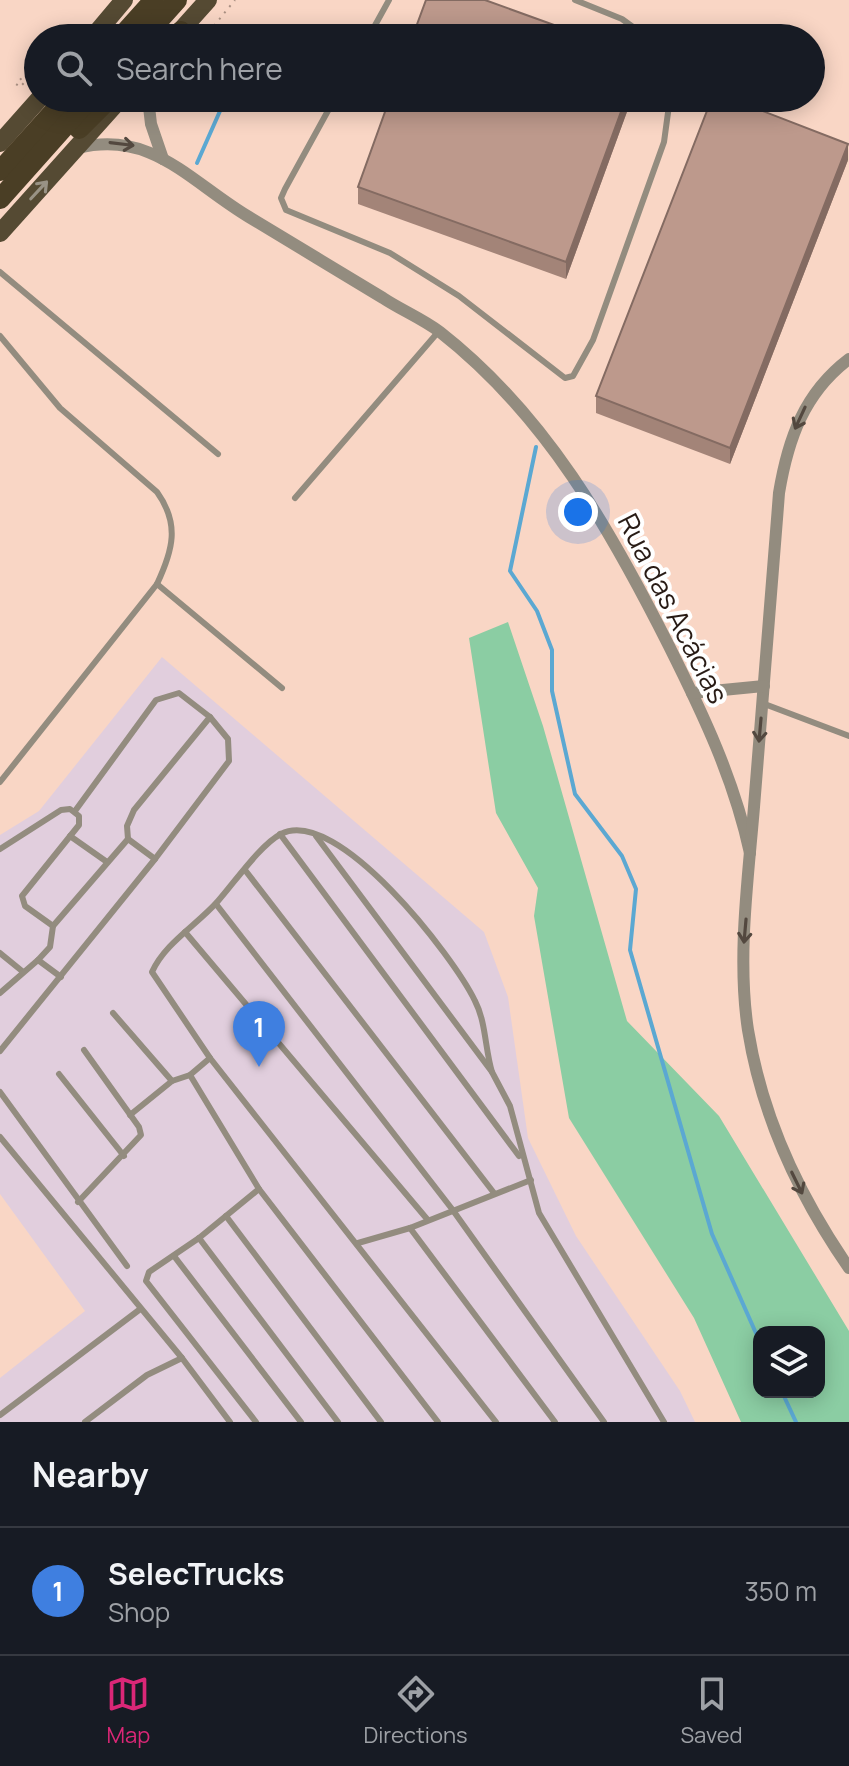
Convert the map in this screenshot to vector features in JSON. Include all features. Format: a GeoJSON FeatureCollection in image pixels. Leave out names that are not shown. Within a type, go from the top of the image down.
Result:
{"type":"FeatureCollection","features":[{"type":"Feature","properties":{"kind":"highway"},"geometry":{"type":"LineString","coordinates":[[133,24],[154,0]]}},
{"type":"Feature","properties":{"kind":"highway"},"geometry":{"type":"LineString","coordinates":[[156,24],[177,0]]}},
{"type":"Feature","properties":{"kind":"highway"},"geometry":{"type":"LineString","coordinates":[[4,185],[56,112]]}},
{"type":"Feature","properties":{"kind":"highway"},"geometry":{"type":"LineString","coordinates":[[4,185],[76,112]]}},
{"type":"Feature","properties":{"kind":"highway"},"geometry":{"type":"LineString","coordinates":[[4,185],[60,149],[96,112]]}},
{"type":"Feature","properties":{"kind":"main road"},"geometry":{"type":"LineString","coordinates":[[104,24],[124,0]]}},
{"type":"Feature","properties":{"kind":"main road"},"geometry":{"type":"LineString","coordinates":[[187,24],[208,0]]}},
{"type":"Feature","properties":{"kind":"main road"},"geometry":{"type":"LineString","coordinates":[[0,143],[28,112]]}},
{"type":"Feature","properties":{"kind":"main road"},"geometry":{"type":"LineString","coordinates":[[0,233],[109,112]]}},
{"type":"Feature","properties":{"kind":"street"},"geometry":{"type":"LineString","coordinates":[[150,112],[163,159]]}},
{"type":"Feature","properties":{"kind":"street","name":"Rua das Acácias"},"geometry":{"type":"LineString","coordinates":[[78,148],[123,142],[163,159],[211,194],[439,331],[508,397],[581,485],[626,561],[731,778],[750,853]]}},
{"type":"Feature","properties":{"kind":"street"},"geometry":{"type":"LineString","coordinates":[[849,359],[830,373],[810,398],[786,456],[779,493],[750,853],[744,989],[759,1082],[796,1182],[845,1254],[849,1268]]}},
{"type":"Feature","properties":{"kind":"street"},"geometry":{"type":"LineString","coordinates":[[692,693],[764,686]]}},
{"type":"Feature","properties":{"kind":"lane"},"geometry":{"type":"LineString","coordinates":[[376,24],[389,0]]}},
{"type":"Feature","properties":{"kind":"lane"},"geometry":{"type":"LineString","coordinates":[[575,0],[629,24]]}},
{"type":"Feature","properties":{"kind":"lane"},"geometry":{"type":"LineString","coordinates":[[327,112],[281,198],[286,210],[390,253],[459,296],[565,378],[573,376],[593,340],[664,142],[668,112]]}},
{"type":"Feature","properties":{"kind":"lane"},"geometry":{"type":"LineString","coordinates":[[0,272],[218,454]]}},
{"type":"Feature","properties":{"kind":"lane"},"geometry":{"type":"LineString","coordinates":[[295,498],[439,331]]}},
{"type":"Feature","properties":{"kind":"lane"},"geometry":{"type":"LineString","coordinates":[[0,336],[39,387],[157,492],[166,504],[174,532],[172,548],[157,584],[0,782]]}},
{"type":"Feature","properties":{"kind":"lane"},"geometry":{"type":"LineString","coordinates":[[157,584],[282,688]]}},
{"type":"Feature","properties":{"kind":"lane"},"geometry":{"type":"LineString","coordinates":[[0,1051],[155,859],[229,761],[228,739],[210,717],[179,693],[156,700],[75,811]]}},
{"type":"Feature","properties":{"kind":"lane"},"geometry":{"type":"LineString","coordinates":[[762,703],[849,736]]}},
{"type":"Feature","properties":{"kind":"lane"},"geometry":{"type":"LineString","coordinates":[[0,993],[50,947],[53,926],[128,839],[127,826],[134,810],[210,717]]}},
{"type":"Feature","properties":{"kind":"lane"},"geometry":{"type":"LineString","coordinates":[[0,849],[61,810],[75,811]]}},
{"type":"Feature","properties":{"kind":"lane"},"geometry":{"type":"LineString","coordinates":[[53,926],[25,906],[22,896],[79,825],[75,811]]}},
{"type":"Feature","properties":{"kind":"lane"},"geometry":{"type":"LineString","coordinates":[[492,1072],[475,999],[443,952],[385,881],[354,856],[314,834],[298,830],[280,834],[216,904],[158,957],[152,972],[210,1058],[496,1422]]}},
{"type":"Feature","properties":{"kind":"lane"},"geometry":{"type":"LineString","coordinates":[[280,834],[522,1160]]}},
{"type":"Feature","properties":{"kind":"lane"},"geometry":{"type":"LineString","coordinates":[[314,834],[492,1072],[510,1106],[522,1160],[531,1180],[539,1213],[664,1422]]}},
{"type":"Feature","properties":{"kind":"lane"},"geometry":{"type":"LineString","coordinates":[[70,836],[107,862]]}},
{"type":"Feature","properties":{"kind":"lane"},"geometry":{"type":"LineString","coordinates":[[128,839],[155,859]]}},
{"type":"Feature","properties":{"kind":"lane"},"geometry":{"type":"LineString","coordinates":[[245,870],[494,1193]]}},
{"type":"Feature","properties":{"kind":"lane"},"geometry":{"type":"LineString","coordinates":[[216,904],[452,1209],[604,1422]]}},
{"type":"Feature","properties":{"kind":"lane"},"geometry":{"type":"LineString","coordinates":[[185,932],[427,1219]]}},
{"type":"Feature","properties":{"kind":"lane"},"geometry":{"type":"LineString","coordinates":[[0,953],[22,971]]}},
{"type":"Feature","properties":{"kind":"lane"},"geometry":{"type":"LineString","coordinates":[[38,960],[61,977]]}},
{"type":"Feature","properties":{"kind":"lane"},"geometry":{"type":"LineString","coordinates":[[113,1013],[172,1081]]}},
{"type":"Feature","properties":{"kind":"lane"},"geometry":{"type":"LineString","coordinates":[[78,1202],[141,1135],[84,1050]]}},
{"type":"Feature","properties":{"kind":"lane"},"geometry":{"type":"LineString","coordinates":[[130,1115],[172,1081],[190,1075],[210,1058]]}},
{"type":"Feature","properties":{"kind":"lane"},"geometry":{"type":"LineString","coordinates":[[59,1074],[124,1156]]}},
{"type":"Feature","properties":{"kind":"lane"},"geometry":{"type":"LineString","coordinates":[[190,1075],[259,1189],[438,1422]]}},
{"type":"Feature","properties":{"kind":"lane"},"geometry":{"type":"LineString","coordinates":[[0,1092],[127,1266]]}},
{"type":"Feature","properties":{"kind":"lane"},"geometry":{"type":"LineString","coordinates":[[0,1137],[139,1310],[182,1358],[230,1422]]}},
{"type":"Feature","properties":{"kind":"lane"},"geometry":{"type":"LineString","coordinates":[[358,1243],[410,1228],[531,1180]]}},
{"type":"Feature","properties":{"kind":"lane"},"geometry":{"type":"LineString","coordinates":[[256,1422],[147,1285],[149,1272],[199,1238],[259,1189]]}},
{"type":"Feature","properties":{"kind":"lane"},"geometry":{"type":"LineString","coordinates":[[226,1216],[381,1422]]}},
{"type":"Feature","properties":{"kind":"lane"},"geometry":{"type":"LineString","coordinates":[[410,1228],[555,1422]]}},
{"type":"Feature","properties":{"kind":"lane"},"geometry":{"type":"LineString","coordinates":[[199,1238],[338,1422]]}},
{"type":"Feature","properties":{"kind":"lane"},"geometry":{"type":"LineString","coordinates":[[174,1256],[301,1422]]}},
{"type":"Feature","properties":{"kind":"lane"},"geometry":{"type":"LineString","coordinates":[[0,1415],[139,1310]]}},
{"type":"Feature","properties":{"kind":"lane"},"geometry":{"type":"LineString","coordinates":[[85,1422],[147,1375],[182,1358]]}},
{"type":"Feature","properties":{"kind":"path"},"geometry":{"type":"LineString","coordinates":[[215,24],[235,0]]}},
{"type":"Feature","properties":{"kind":"path"},"geometry":{"type":"LineString","coordinates":[[24,76],[16,84],[20,87],[24,83]]}},
{"type":"Feature","properties":{"kind":"shaded area"},"geometry":{"type":"Polygon","coordinates":[[[162,657],[484,932],[508,997],[528,1138],[576,1236],[680,1391],[695,1422],[0,1422],[0,1378],[85,1311],[0,1194],[0,835],[39,811],[162,657]]]}},
{"type":"Feature","properties":{"kind":"green space"},"geometry":{"type":"Polygon","coordinates":[[[508,622],[543,726],[627,1021],[719,1116],[849,1331],[849,1422],[741,1422],[694,1318],[569,1118],[534,916],[538,888],[496,813],[469,638],[508,622]]]}},
{"type":"Feature","properties":{"kind":"building"},"geometry":{"type":"Polygon","coordinates":[[[426,0],[485,0],[551,24],[417,24],[426,0]]]}},
{"type":"Feature","properties":{"kind":"building"},"geometry":{"type":"Polygon","coordinates":[[[385,112],[621,112],[566,262],[358,187],[385,112]]]}},
{"type":"Feature","properties":{"kind":"building"},"geometry":{"type":"Polygon","coordinates":[[[707,112],[765,112],[848,144],[730,448],[596,396],[707,112]]]}},
{"type":"Feature","properties":{"kind":"waterway"},"geometry":{"type":"LineString","coordinates":[[197,163],[220,112]]}},
{"type":"Feature","properties":{"kind":"waterway"},"geometry":{"type":"LineString","coordinates":[[536,447],[510,571],[537,611],[552,650],[552,691],[575,794],[622,856],[636,889],[630,950],[712,1234],[753,1326]]}},
{"type":"Feature","properties":{"kind":"waterway"},"geometry":{"type":"LineString","coordinates":[[785,1398],[796,1422]]}},
{"type":"Feature","properties":{"kind":"place","name":"SelecTrucks"},"geometry":{"type":"Point","coordinates":[259,1067]}}]}
